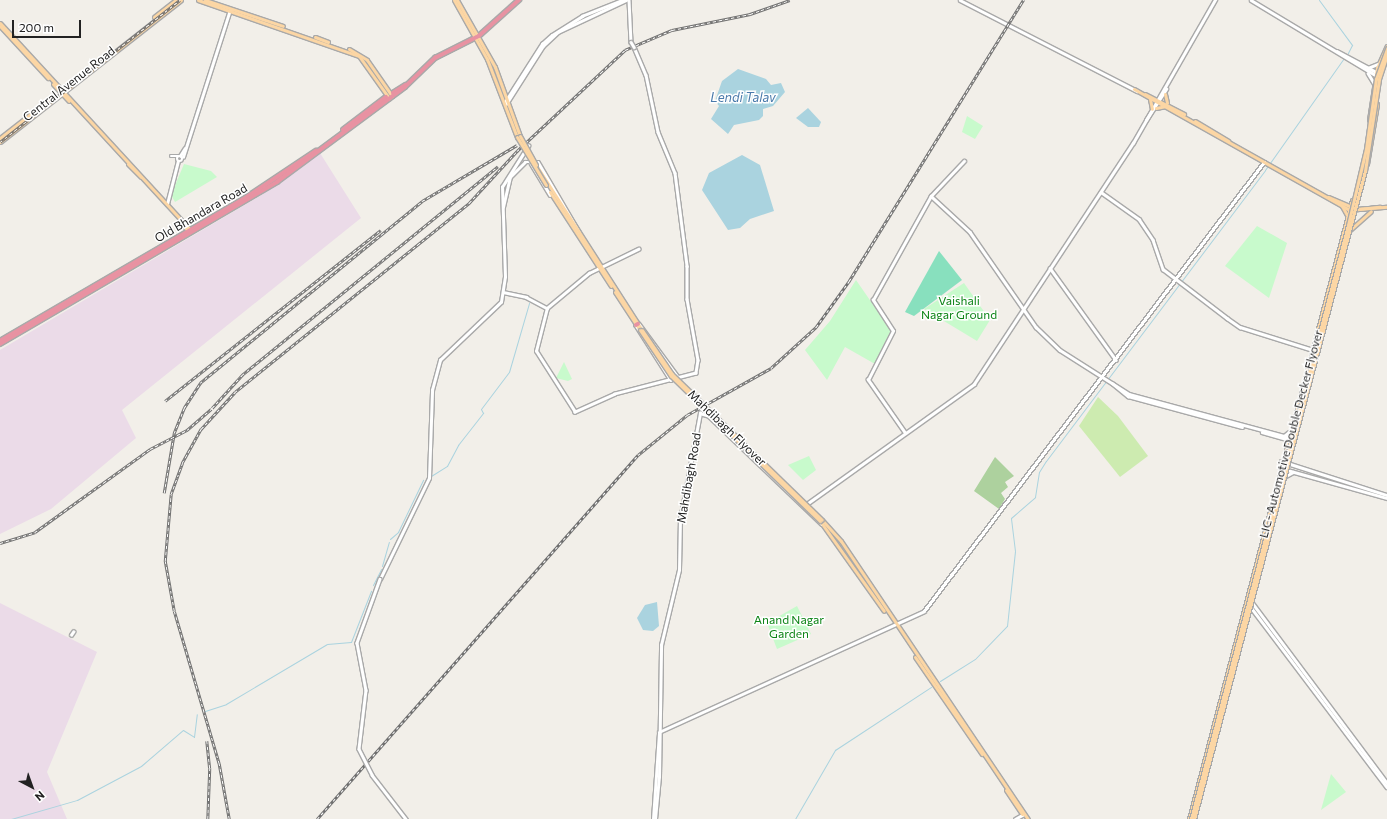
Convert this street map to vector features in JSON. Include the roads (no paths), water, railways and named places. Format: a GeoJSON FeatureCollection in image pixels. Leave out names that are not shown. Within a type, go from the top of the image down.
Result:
{"type":"FeatureCollection","features":[{"type":"Feature","properties":{"kind":"highway"},"geometry":{"type":"LineString","coordinates":[[477,37],[519,0]]}},
{"type":"Feature","properties":{"kind":"highway","name":"Old Bhandara Road"},"geometry":{"type":"LineString","coordinates":[[0,341],[150,255],[300,163],[410,82],[435,58],[477,37]]}},
{"type":"Feature","properties":{"kind":"highway"},"geometry":{"type":"LineString","coordinates":[[0,344],[150,255]]}},
{"type":"Feature","properties":{"kind":"main road","name":"Central Avenue Road"},"geometry":{"type":"LineString","coordinates":[[0,138],[62,92],[176,0]]}},
{"type":"Feature","properties":{"kind":"main road"},"geometry":{"type":"LineString","coordinates":[[0,142],[181,0]]}},
{"type":"Feature","properties":{"kind":"main road"},"geometry":{"type":"LineString","coordinates":[[198,0],[230,9]]}},
{"type":"Feature","properties":{"kind":"main road"},"geometry":{"type":"LineString","coordinates":[[205,0],[359,56],[390,96]]}},
{"type":"Feature","properties":{"kind":"main road"},"geometry":{"type":"LineString","coordinates":[[454,0],[477,37]]}},
{"type":"Feature","properties":{"kind":"main road"},"geometry":{"type":"LineString","coordinates":[[457,0],[477,37]]}},
{"type":"Feature","properties":{"kind":"main road"},"geometry":{"type":"LineString","coordinates":[[0,23],[62,92]]}},
{"type":"Feature","properties":{"kind":"main road"},"geometry":{"type":"LineString","coordinates":[[0,26],[167,203],[190,231]]}},
{"type":"Feature","properties":{"kind":"main road","name":"Mahdibagh Flyover"},"geometry":{"type":"LineString","coordinates":[[477,37],[508,106],[512,127],[527,148],[577,231],[641,330],[672,374],[822,523],[936,685],[1026,819]]}},
{"type":"Feature","properties":{"kind":"main road"},"geometry":{"type":"LineString","coordinates":[[1192,819],[1280,468],[1286,437],[1289,432],[1352,201],[1363,156],[1375,74],[1378,64],[1387,47]]}},
{"type":"Feature","properties":{"kind":"main road","name":"LIC- Automotive Double Decker Flyover"},"geometry":{"type":"LineString","coordinates":[[1192,819],[1351,212],[1366,149],[1377,74],[1387,47]]}},
{"type":"Feature","properties":{"kind":"main road"},"geometry":{"type":"LineString","coordinates":[[1192,819],[1252,601],[1287,463],[1356,210],[1371,147],[1381,76],[1387,56]]}},
{"type":"Feature","properties":{"kind":"main road","name":"LIC- Automotive Double Decker Flyover"},"geometry":{"type":"LineString","coordinates":[[1192,819],[1365,171],[1380,72],[1387,56]]}},
{"type":"Feature","properties":{"kind":"main road"},"geometry":{"type":"LineString","coordinates":[[1134,89],[1159,101],[1328,197],[1356,210],[1373,210]]}},
{"type":"Feature","properties":{"kind":"main road"},"geometry":{"type":"LineString","coordinates":[[1145,94],[1149,98],[1154,108],[1166,105]]}},
{"type":"Feature","properties":{"kind":"main road"},"geometry":{"type":"LineString","coordinates":[[1165,94],[1166,105]]}},
{"type":"Feature","properties":{"kind":"main road"},"geometry":{"type":"LineString","coordinates":[[1149,98],[1159,101]]}},
{"type":"Feature","properties":{"kind":"main road"},"geometry":{"type":"LineString","coordinates":[[1342,204],[1352,201]]}},
{"type":"Feature","properties":{"kind":"main road"},"geometry":{"type":"LineString","coordinates":[[1342,204],[1348,217]]}},
{"type":"Feature","properties":{"kind":"main road"},"geometry":{"type":"LineString","coordinates":[[1350,230],[1373,210],[1380,207]]}},
{"type":"Feature","properties":{"kind":"main road"},"geometry":{"type":"LineString","coordinates":[[1356,210],[1387,207]]}},
{"type":"Feature","properties":{"kind":"street"},"geometry":{"type":"LineString","coordinates":[[618,3],[622,0]]}},
{"type":"Feature","properties":{"kind":"street"},"geometry":{"type":"LineString","coordinates":[[508,106],[542,44],[557,31],[582,17],[628,0],[631,42],[646,75],[658,132],[675,173],[682,222],[687,299],[698,360],[696,373],[615,394],[575,412],[536,351],[547,308],[600,267],[638,249]]}},
{"type":"Feature","properties":{"kind":"street"},"geometry":{"type":"LineString","coordinates":[[960,0],[1140,92]]}},
{"type":"Feature","properties":{"kind":"street"},"geometry":{"type":"LineString","coordinates":[[1159,101],[1215,0]]}},
{"type":"Feature","properties":{"kind":"street"},"geometry":{"type":"LineString","coordinates":[[1251,0],[1367,70],[1381,76]]}},
{"type":"Feature","properties":{"kind":"street"},"geometry":{"type":"LineString","coordinates":[[167,203],[179,161],[185,148],[230,9]]}},
{"type":"Feature","properties":{"kind":"street"},"geometry":{"type":"LineString","coordinates":[[1367,70],[1378,64]]}},
{"type":"Feature","properties":{"kind":"street"},"geometry":{"type":"LineString","coordinates":[[1367,70],[1374,83]]}},
{"type":"Feature","properties":{"kind":"street"},"geometry":{"type":"LineString","coordinates":[[808,503],[974,384],[1101,192],[1146,120],[1165,94],[1166,89]]}},
{"type":"Feature","properties":{"kind":"street"},"geometry":{"type":"LineString","coordinates":[[406,819],[372,775],[359,749],[366,690],[357,643],[380,580],[429,478],[432,390],[440,360],[495,310],[503,292],[503,183],[527,148]]}},
{"type":"Feature","properties":{"kind":"street"},"geometry":{"type":"LineString","coordinates":[[179,161],[171,156],[181,156]]}},
{"type":"Feature","properties":{"kind":"street"},"geometry":{"type":"LineString","coordinates":[[179,161],[181,156]]}},
{"type":"Feature","properties":{"kind":"street"},"geometry":{"type":"LineString","coordinates":[[905,433],[868,380],[893,331],[873,300],[931,196],[964,161]]}},
{"type":"Feature","properties":{"kind":"street"},"geometry":{"type":"LineString","coordinates":[[503,206],[510,177],[525,162],[538,162],[577,231]]}},
{"type":"Feature","properties":{"kind":"street"},"geometry":{"type":"LineString","coordinates":[[659,732],[895,627],[932,603],[1266,162]]}},
{"type":"Feature","properties":{"kind":"street"},"geometry":{"type":"LineString","coordinates":[[531,163],[577,231]]}},
{"type":"Feature","properties":{"kind":"street"},"geometry":{"type":"LineString","coordinates":[[1101,192],[1139,220],[1153,240],[1163,269],[1240,327],[1318,351]]}},
{"type":"Feature","properties":{"kind":"street"},"geometry":{"type":"LineString","coordinates":[[931,196],[970,232],[1023,310],[1048,342],[1104,376],[1129,395],[1286,437]]}},
{"type":"Feature","properties":{"kind":"street"},"geometry":{"type":"LineString","coordinates":[[1050,268],[1116,360]]}},
{"type":"Feature","properties":{"kind":"street"},"geometry":{"type":"LineString","coordinates":[[503,292],[526,297],[547,308]]}},
{"type":"Feature","properties":{"kind":"street"},"geometry":{"type":"LineString","coordinates":[[638,324],[645,328],[678,377]]}},
{"type":"Feature","properties":{"kind":"street"},"geometry":{"type":"LineString","coordinates":[[638,324],[671,380]]}},
{"type":"Feature","properties":{"kind":"street","name":"Mahdibagh Road"},"geometry":{"type":"LineString","coordinates":[[654,819],[659,732],[661,644],[679,570],[680,520],[700,413],[709,416],[822,523]]}},
{"type":"Feature","properties":{"kind":"street"},"geometry":{"type":"LineString","coordinates":[[1290,455],[1296,466]]}},
{"type":"Feature","properties":{"kind":"street"},"geometry":{"type":"LineString","coordinates":[[1281,461],[1387,495]]}},
{"type":"Feature","properties":{"kind":"street"},"geometry":{"type":"LineString","coordinates":[[1280,468],[1387,498]]}},
{"type":"Feature","properties":{"kind":"street"},"geometry":{"type":"LineString","coordinates":[[1284,477],[1294,471]]}},
{"type":"Feature","properties":{"kind":"street"},"geometry":{"type":"LineString","coordinates":[[1248,595],[1320,697],[1387,783]]}},
{"type":"Feature","properties":{"kind":"street"},"geometry":{"type":"LineString","coordinates":[[1246,600],[1287,652]]}},
{"type":"Feature","properties":{"kind":"street"},"geometry":{"type":"LineString","coordinates":[[1379,774],[1387,788]]}},
{"type":"Feature","properties":{"kind":"street"},"geometry":{"type":"LineString","coordinates":[[1015,819],[1023,814]]}},
{"type":"Feature","properties":{"kind":"water","name":"Lendi Talav"},"geometry":{"type":"Polygon","coordinates":[[[738,69],[766,79],[771,85],[781,83],[785,92],[773,106],[763,109],[763,116],[759,120],[734,125],[728,134],[711,119],[719,106],[715,101],[722,81],[738,69]]]}},
{"type":"Feature","properties":{"kind":"water"},"geometry":{"type":"Polygon","coordinates":[[[808,108],[821,122],[819,127],[808,127],[796,118],[808,108]]]}},
{"type":"Feature","properties":{"kind":"water"},"geometry":{"type":"Polygon","coordinates":[[[742,155],[760,165],[774,211],[750,219],[740,228],[728,230],[702,190],[709,173],[742,155]]]}},
{"type":"Feature","properties":{"kind":"water"},"geometry":{"type":"Polygon","coordinates":[[[657,602],[659,626],[653,631],[643,630],[637,618],[645,605],[657,602]]]}},
{"type":"Feature","properties":{"kind":"waterway"},"geometry":{"type":"LineString","coordinates":[[1319,0],[1352,45],[1348,53]]}},
{"type":"Feature","properties":{"kind":"waterway"},"geometry":{"type":"LineString","coordinates":[[940,681],[975,659],[1007,626],[1015,551],[1011,518],[1035,497],[1039,472],[1046,461],[1265,170],[1344,58]]}},
{"type":"Feature","properties":{"kind":"waterway"},"geometry":{"type":"LineString","coordinates":[[431,476],[447,466],[458,445],[483,413],[481,409],[509,372],[529,303]]}},
{"type":"Feature","properties":{"kind":"waterway"},"geometry":{"type":"LineString","coordinates":[[390,539],[398,532],[423,480]]}},
{"type":"Feature","properties":{"kind":"waterway"},"geometry":{"type":"LineString","coordinates":[[382,566],[389,542]]}},
{"type":"Feature","properties":{"kind":"waterway"},"geometry":{"type":"LineString","coordinates":[[373,585],[381,569]]}},
{"type":"Feature","properties":{"kind":"waterway"},"geometry":{"type":"LineString","coordinates":[[205,711],[226,704],[327,644],[351,642],[371,591]]}},
{"type":"Feature","properties":{"kind":"waterway"},"geometry":{"type":"LineString","coordinates":[[795,819],[835,750],[931,687]]}},
{"type":"Feature","properties":{"kind":"waterway"},"geometry":{"type":"LineString","coordinates":[[11,819],[77,800],[141,766],[183,730],[194,737],[197,714]]}},
{"type":"Feature","properties":{"kind":"railway"},"geometry":{"type":"LineString","coordinates":[[0,142],[180,0]]}},
{"type":"Feature","properties":{"kind":"railway"},"geometry":{"type":"LineString","coordinates":[[229,819],[219,764],[174,611],[165,561],[171,494],[182,463],[201,429],[235,392],[469,203],[517,151],[625,50],[672,30],[750,14],[790,0]]}},
{"type":"Feature","properties":{"kind":"railway"},"geometry":{"type":"LineString","coordinates":[[317,819],[638,455],[687,415],[771,368],[816,327],[849,281],[1023,0]]}},
{"type":"Feature","properties":{"kind":"railway"},"geometry":{"type":"LineString","coordinates":[[1192,819],[1364,167],[1378,73],[1387,49]]}},
{"type":"Feature","properties":{"kind":"railway"},"geometry":{"type":"LineString","coordinates":[[164,493],[174,433],[184,408],[200,383],[422,201],[517,145]]}},
{"type":"Feature","properties":{"kind":"railway"},"geometry":{"type":"LineString","coordinates":[[212,408],[242,375],[498,166]]}},
{"type":"Feature","properties":{"kind":"railway"},"geometry":{"type":"LineString","coordinates":[[165,401],[381,230]]}},
{"type":"Feature","properties":{"kind":"railway"},"geometry":{"type":"LineString","coordinates":[[0,543],[35,532],[150,449],[187,430],[211,409]]}},
{"type":"Feature","properties":{"kind":"railway"},"geometry":{"type":"LineString","coordinates":[[207,741],[210,768],[208,819]]}},
{"type":"Feature","properties":{"kind":"park label","name":"Vaishali Nagar Ground"},"geometry":{"type":"Point","coordinates":[959,308]}},
{"type":"Feature","properties":{"kind":"park label","name":"Anand Nagar Garden"},"geometry":{"type":"Point","coordinates":[789,627]}}]}
